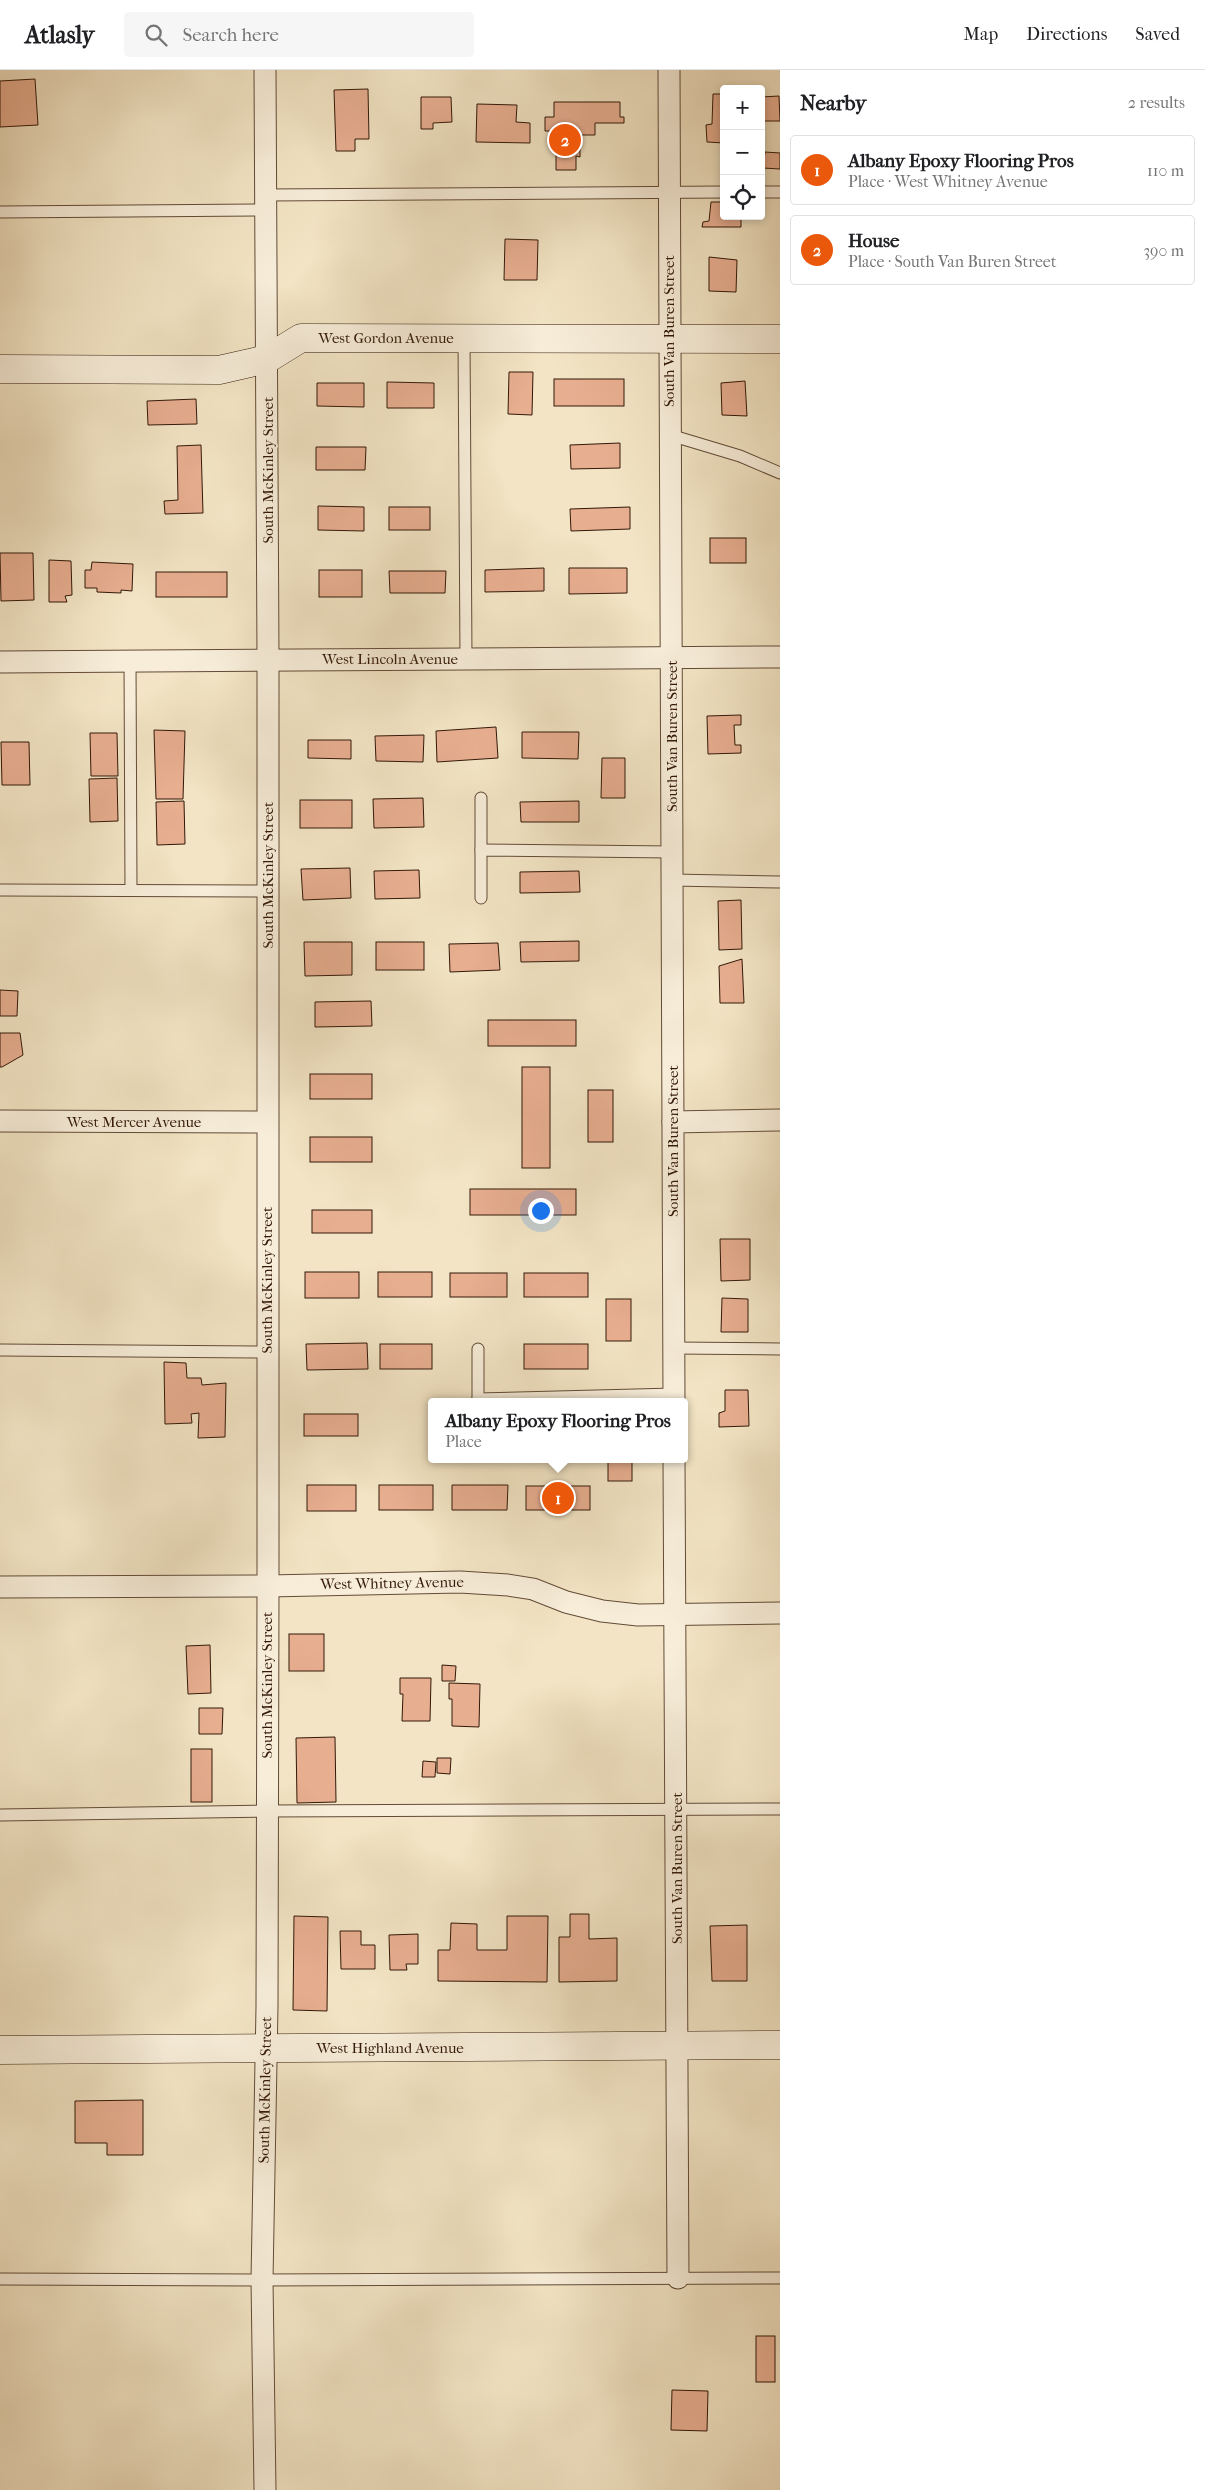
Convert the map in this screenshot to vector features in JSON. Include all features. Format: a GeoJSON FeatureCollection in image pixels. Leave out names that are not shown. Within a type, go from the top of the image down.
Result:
{"type":"FeatureCollection","features":[{"type":"Feature","properties":{"kind":"street","name":"South McKinley Street"},"geometry":{"type":"LineString","coordinates":[[265,70],[268,659],[268,1586],[266,2048],[262,2280],[265,2490]]}},
{"type":"Feature","properties":{"kind":"street","name":"South Van Buren Street"},"geometry":{"type":"LineString","coordinates":[[669,70],[674,1398]]}},
{"type":"Feature","properties":{"kind":"street","name":"West Gordon Avenue"},"geometry":{"type":"LineString","coordinates":[[0,369],[219,370],[267,359],[301,338],[780,339]]}},
{"type":"Feature","properties":{"kind":"street","name":"West Lincoln Avenue"},"geometry":{"type":"LineString","coordinates":[[0,662],[780,657]]}},
{"type":"Feature","properties":{"kind":"street"},"geometry":{"type":"LineString","coordinates":[[673,1122],[780,1120]]}},
{"type":"Feature","properties":{"kind":"street","name":"West Mercer Avenue"},"geometry":{"type":"LineString","coordinates":[[0,1121],[267,1122]]}},
{"type":"Feature","properties":{"kind":"street","name":"South Van Buren Street"},"geometry":{"type":"LineString","coordinates":[[674,1463],[679,2045],[678,2278]]}},
{"type":"Feature","properties":{"kind":"street","name":"West Whitney Avenue"},"geometry":{"type":"LineString","coordinates":[[0,1587],[268,1586],[460,1582],[508,1584],[533,1589],[566,1602],[602,1611],[638,1615],[780,1613]]}},
{"type":"Feature","properties":{"kind":"street","name":"West Highland Avenue"},"geometry":{"type":"LineString","coordinates":[[0,2050],[648,2048],[679,2045],[780,2045]]}},
{"type":"Feature","properties":{"kind":"lane"},"geometry":{"type":"LineString","coordinates":[[0,212],[266,203],[720,192]]}},
{"type":"Feature","properties":{"kind":"lane"},"geometry":{"type":"LineString","coordinates":[[765,192],[780,192]]}},
{"type":"Feature","properties":{"kind":"lane"},"geometry":{"type":"LineString","coordinates":[[464,337],[466,659]]}},
{"type":"Feature","properties":{"kind":"lane"},"geometry":{"type":"LineString","coordinates":[[670,435],[740,456],[780,474]]}},
{"type":"Feature","properties":{"kind":"lane"},"geometry":{"type":"LineString","coordinates":[[130,660],[132,890]]}},
{"type":"Feature","properties":{"kind":"lane"},"geometry":{"type":"LineString","coordinates":[[481,798],[481,898]]}},
{"type":"Feature","properties":{"kind":"lane"},"geometry":{"type":"LineString","coordinates":[[481,850],[672,852]]}},
{"type":"Feature","properties":{"kind":"lane"},"geometry":{"type":"LineString","coordinates":[[672,880],[780,882]]}},
{"type":"Feature","properties":{"kind":"lane"},"geometry":{"type":"LineString","coordinates":[[0,890],[268,891]]}},
{"type":"Feature","properties":{"kind":"lane"},"geometry":{"type":"LineString","coordinates":[[674,1348],[780,1349]]}},
{"type":"Feature","properties":{"kind":"lane"},"geometry":{"type":"LineString","coordinates":[[478,1349],[478,1398]]}},
{"type":"Feature","properties":{"kind":"lane"},"geometry":{"type":"LineString","coordinates":[[0,1350],[267,1352]]}},
{"type":"Feature","properties":{"kind":"lane"},"geometry":{"type":"LineString","coordinates":[[0,1816],[267,1811],[780,1809]]}},
{"type":"Feature","properties":{"kind":"lane"},"geometry":{"type":"LineString","coordinates":[[0,2279],[780,2278]]}},
{"type":"Feature","properties":{"kind":"building"},"geometry":{"type":"Polygon","coordinates":[[[35,79],[38,125],[0,127],[0,81],[35,79]]]}},
{"type":"Feature","properties":{"kind":"building"},"geometry":{"type":"Polygon","coordinates":[[[368,89],[369,139],[355,139],[355,151],[336,151],[334,90],[368,89]]]}},
{"type":"Feature","properties":{"kind":"building"},"geometry":{"type":"Polygon","coordinates":[[[713,94],[720,94],[720,143],[707,142],[706,125],[712,124],[713,94]]]}},
{"type":"Feature","properties":{"kind":"building"},"geometry":{"type":"Polygon","coordinates":[[[779,96],[780,121],[765,121],[765,97],[779,96]]]}},
{"type":"Feature","properties":{"kind":"building"},"geometry":{"type":"Polygon","coordinates":[[[421,97],[451,97],[452,122],[433,123],[433,129],[421,129],[421,97]]]}},
{"type":"Feature","properties":{"kind":"building"},"geometry":{"type":"Polygon","coordinates":[[[554,102],[620,102],[620,117],[624,117],[624,123],[595,123],[595,135],[580,135],[580,157],[576,156],[576,170],[556,170],[556,146],[550,146],[550,131],[545,131],[545,117],[554,117],[554,102]]]}},
{"type":"Feature","properties":{"kind":"building"},"geometry":{"type":"Polygon","coordinates":[[[477,104],[517,105],[516,122],[530,123],[530,143],[476,142],[477,104]]]}},
{"type":"Feature","properties":{"kind":"building"},"geometry":{"type":"Polygon","coordinates":[[[765,152],[780,153],[780,169],[765,168],[765,152]]]}},
{"type":"Feature","properties":{"kind":"building"},"geometry":{"type":"Polygon","coordinates":[[[711,202],[720,202],[720,220],[741,220],[741,227],[702,227],[703,222],[709,221],[711,202]]]}},
{"type":"Feature","properties":{"kind":"building"},"geometry":{"type":"Polygon","coordinates":[[[505,239],[538,240],[537,280],[504,280],[505,239]]]}},
{"type":"Feature","properties":{"kind":"building"},"geometry":{"type":"Polygon","coordinates":[[[709,257],[737,260],[736,292],[709,291],[709,257]]]}},
{"type":"Feature","properties":{"kind":"building"},"geometry":{"type":"Polygon","coordinates":[[[509,372],[533,372],[532,415],[508,414],[509,372]]]}},
{"type":"Feature","properties":{"kind":"building"},"geometry":{"type":"Polygon","coordinates":[[[554,379],[624,379],[624,406],[554,406],[554,379]]]}},
{"type":"Feature","properties":{"kind":"building"},"geometry":{"type":"Polygon","coordinates":[[[745,381],[747,416],[722,415],[721,383],[745,381]]]}},
{"type":"Feature","properties":{"kind":"building"},"geometry":{"type":"Polygon","coordinates":[[[387,382],[434,383],[434,408],[387,408],[387,382]]]}},
{"type":"Feature","properties":{"kind":"building"},"geometry":{"type":"Polygon","coordinates":[[[317,383],[364,383],[364,407],[317,406],[317,383]]]}},
{"type":"Feature","properties":{"kind":"building"},"geometry":{"type":"Polygon","coordinates":[[[196,399],[197,424],[148,425],[147,401],[196,399]]]}},
{"type":"Feature","properties":{"kind":"building"},"geometry":{"type":"Polygon","coordinates":[[[620,443],[620,468],[571,469],[570,445],[620,443]]]}},
{"type":"Feature","properties":{"kind":"building"},"geometry":{"type":"Polygon","coordinates":[[[201,445],[203,513],[165,514],[164,501],[178,500],[177,446],[201,445]]]}},
{"type":"Feature","properties":{"kind":"building"},"geometry":{"type":"Polygon","coordinates":[[[316,447],[366,447],[365,470],[316,470],[316,447]]]}},
{"type":"Feature","properties":{"kind":"building"},"geometry":{"type":"Polygon","coordinates":[[[318,506],[364,507],[364,531],[318,530],[318,506]]]}},
{"type":"Feature","properties":{"kind":"building"},"geometry":{"type":"Polygon","coordinates":[[[389,507],[430,507],[430,530],[389,530],[389,507]]]}},
{"type":"Feature","properties":{"kind":"building"},"geometry":{"type":"Polygon","coordinates":[[[630,507],[630,529],[571,531],[570,509],[630,507]]]}},
{"type":"Feature","properties":{"kind":"building"},"geometry":{"type":"Polygon","coordinates":[[[710,538],[746,538],[746,563],[710,563],[710,538]]]}},
{"type":"Feature","properties":{"kind":"building"},"geometry":{"type":"Polygon","coordinates":[[[0,553],[33,553],[34,600],[1,601],[0,553]]]}},
{"type":"Feature","properties":{"kind":"building"},"geometry":{"type":"Polygon","coordinates":[[[49,560],[71,561],[72,595],[65,596],[67,602],[49,602],[49,560]]]}},
{"type":"Feature","properties":{"kind":"building"},"geometry":{"type":"Polygon","coordinates":[[[92,562],[133,564],[132,591],[121,590],[121,593],[97,592],[97,588],[85,588],[85,570],[91,570],[92,562]]]}},
{"type":"Feature","properties":{"kind":"building"},"geometry":{"type":"Polygon","coordinates":[[[544,568],[544,591],[485,592],[485,570],[544,568]]]}},
{"type":"Feature","properties":{"kind":"building"},"geometry":{"type":"Polygon","coordinates":[[[569,568],[627,568],[627,593],[569,594],[569,568]]]}},
{"type":"Feature","properties":{"kind":"building"},"geometry":{"type":"Polygon","coordinates":[[[319,570],[362,570],[362,597],[319,597],[319,570]]]}},
{"type":"Feature","properties":{"kind":"building"},"geometry":{"type":"Polygon","coordinates":[[[389,571],[446,571],[445,593],[390,593],[389,571]]]}},
{"type":"Feature","properties":{"kind":"building"},"geometry":{"type":"Polygon","coordinates":[[[156,572],[227,572],[227,597],[156,597],[156,572]]]}},
{"type":"Feature","properties":{"kind":"building"},"geometry":{"type":"Polygon","coordinates":[[[741,715],[741,725],[734,725],[735,745],[741,745],[741,753],[708,754],[707,716],[741,715]]]}},
{"type":"Feature","properties":{"kind":"building"},"geometry":{"type":"Polygon","coordinates":[[[496,727],[498,758],[437,762],[436,731],[496,727]]]}},
{"type":"Feature","properties":{"kind":"building"},"geometry":{"type":"Polygon","coordinates":[[[154,730],[185,731],[183,799],[156,799],[154,730]]]}},
{"type":"Feature","properties":{"kind":"building"},"geometry":{"type":"Polygon","coordinates":[[[522,732],[579,732],[578,759],[522,758],[522,732]]]}},
{"type":"Feature","properties":{"kind":"building"},"geometry":{"type":"Polygon","coordinates":[[[90,733],[117,733],[118,776],[91,776],[90,733]]]}},
{"type":"Feature","properties":{"kind":"building"},"geometry":{"type":"Polygon","coordinates":[[[424,735],[423,762],[376,761],[375,736],[424,735]]]}},
{"type":"Feature","properties":{"kind":"building"},"geometry":{"type":"Polygon","coordinates":[[[308,740],[351,740],[351,759],[308,758],[308,740]]]}},
{"type":"Feature","properties":{"kind":"building"},"geometry":{"type":"Polygon","coordinates":[[[1,742],[29,742],[30,785],[2,785],[1,742]]]}},
{"type":"Feature","properties":{"kind":"building"},"geometry":{"type":"Polygon","coordinates":[[[602,758],[625,758],[625,798],[601,798],[602,758]]]}},
{"type":"Feature","properties":{"kind":"building"},"geometry":{"type":"Polygon","coordinates":[[[117,778],[118,821],[90,822],[89,779],[117,778]]]}},
{"type":"Feature","properties":{"kind":"building"},"geometry":{"type":"Polygon","coordinates":[[[423,798],[424,827],[374,828],[373,799],[423,798]]]}},
{"type":"Feature","properties":{"kind":"building"},"geometry":{"type":"Polygon","coordinates":[[[300,800],[352,800],[352,828],[300,828],[300,800]]]}},
{"type":"Feature","properties":{"kind":"building"},"geometry":{"type":"Polygon","coordinates":[[[184,801],[185,844],[157,845],[156,802],[184,801]]]}},
{"type":"Feature","properties":{"kind":"building"},"geometry":{"type":"Polygon","coordinates":[[[579,801],[579,822],[521,822],[520,802],[579,801]]]}},
{"type":"Feature","properties":{"kind":"building"},"geometry":{"type":"Polygon","coordinates":[[[350,868],[351,898],[303,900],[301,869],[350,868]]]}},
{"type":"Feature","properties":{"kind":"building"},"geometry":{"type":"Polygon","coordinates":[[[419,870],[420,898],[375,899],[374,871],[419,870]]]}},
{"type":"Feature","properties":{"kind":"building"},"geometry":{"type":"Polygon","coordinates":[[[579,871],[580,892],[520,893],[520,872],[579,871]]]}},
{"type":"Feature","properties":{"kind":"building"},"geometry":{"type":"Polygon","coordinates":[[[741,900],[742,949],[719,950],[718,901],[741,900]]]}},
{"type":"Feature","properties":{"kind":"building"},"geometry":{"type":"Polygon","coordinates":[[[579,941],[579,961],[521,962],[520,942],[579,941]]]}},
{"type":"Feature","properties":{"kind":"building"},"geometry":{"type":"Polygon","coordinates":[[[304,942],[352,942],[352,975],[305,976],[304,942]]]}},
{"type":"Feature","properties":{"kind":"building"},"geometry":{"type":"Polygon","coordinates":[[[376,942],[424,942],[424,970],[376,970],[376,942]]]}},
{"type":"Feature","properties":{"kind":"building"},"geometry":{"type":"Polygon","coordinates":[[[498,943],[500,970],[450,972],[449,944],[498,943]]]}},
{"type":"Feature","properties":{"kind":"building"},"geometry":{"type":"Polygon","coordinates":[[[742,959],[744,1003],[720,1003],[719,966],[742,959]]]}},
{"type":"Feature","properties":{"kind":"building"},"geometry":{"type":"Polygon","coordinates":[[[0,990],[18,991],[17,1016],[0,1016],[0,990]]]}},
{"type":"Feature","properties":{"kind":"building"},"geometry":{"type":"Polygon","coordinates":[[[371,1001],[372,1026],[315,1027],[315,1002],[371,1001]]]}},
{"type":"Feature","properties":{"kind":"building"},"geometry":{"type":"Polygon","coordinates":[[[488,1020],[576,1020],[576,1046],[488,1046],[488,1020]]]}},
{"type":"Feature","properties":{"kind":"building"},"geometry":{"type":"Polygon","coordinates":[[[0,1033],[20,1033],[23,1055],[2,1067],[0,1067],[0,1033]]]}},
{"type":"Feature","properties":{"kind":"building"},"geometry":{"type":"Polygon","coordinates":[[[522,1067],[550,1067],[550,1168],[522,1168],[522,1067]]]}},
{"type":"Feature","properties":{"kind":"building"},"geometry":{"type":"Polygon","coordinates":[[[310,1074],[372,1074],[372,1099],[310,1099],[310,1074]]]}},
{"type":"Feature","properties":{"kind":"building"},"geometry":{"type":"Polygon","coordinates":[[[588,1090],[613,1090],[613,1142],[588,1142],[588,1090]]]}},
{"type":"Feature","properties":{"kind":"building"},"geometry":{"type":"Polygon","coordinates":[[[310,1137],[372,1137],[372,1162],[310,1162],[310,1137]]]}},
{"type":"Feature","properties":{"kind":"building"},"geometry":{"type":"Polygon","coordinates":[[[470,1189],[576,1189],[576,1215],[470,1215],[470,1189]]]}},
{"type":"Feature","properties":{"kind":"building"},"geometry":{"type":"Polygon","coordinates":[[[312,1210],[372,1210],[372,1233],[312,1233],[312,1210]]]}},
{"type":"Feature","properties":{"kind":"building"},"geometry":{"type":"Polygon","coordinates":[[[720,1239],[750,1239],[750,1280],[721,1281],[720,1239]]]}},
{"type":"Feature","properties":{"kind":"building"},"geometry":{"type":"Polygon","coordinates":[[[305,1272],[359,1272],[359,1298],[305,1298],[305,1272]]]}},
{"type":"Feature","properties":{"kind":"building"},"geometry":{"type":"Polygon","coordinates":[[[378,1272],[432,1272],[432,1297],[378,1297],[378,1272]]]}},
{"type":"Feature","properties":{"kind":"building"},"geometry":{"type":"Polygon","coordinates":[[[450,1273],[507,1273],[507,1297],[450,1297],[450,1273]]]}},
{"type":"Feature","properties":{"kind":"building"},"geometry":{"type":"Polygon","coordinates":[[[524,1273],[588,1273],[588,1297],[524,1297],[524,1273]]]}},
{"type":"Feature","properties":{"kind":"building"},"geometry":{"type":"Polygon","coordinates":[[[722,1298],[748,1299],[748,1332],[721,1332],[722,1298]]]}},
{"type":"Feature","properties":{"kind":"building"},"geometry":{"type":"Polygon","coordinates":[[[606,1299],[631,1299],[631,1341],[606,1341],[606,1299]]]}},
{"type":"Feature","properties":{"kind":"building"},"geometry":{"type":"Polygon","coordinates":[[[367,1343],[368,1369],[307,1370],[306,1344],[367,1343]]]}},
{"type":"Feature","properties":{"kind":"building"},"geometry":{"type":"Polygon","coordinates":[[[380,1344],[432,1344],[432,1369],[380,1369],[380,1344]]]}},
{"type":"Feature","properties":{"kind":"building"},"geometry":{"type":"Polygon","coordinates":[[[524,1344],[588,1344],[588,1369],[524,1369],[524,1344]]]}},
{"type":"Feature","properties":{"kind":"building"},"geometry":{"type":"Polygon","coordinates":[[[164,1362],[186,1363],[187,1378],[201,1378],[202,1385],[226,1383],[225,1437],[198,1438],[199,1413],[191,1414],[192,1423],[165,1424],[164,1362]]]}},
{"type":"Feature","properties":{"kind":"building"},"geometry":{"type":"Polygon","coordinates":[[[725,1390],[748,1390],[749,1426],[719,1427],[719,1413],[725,1411],[725,1390]]]}},
{"type":"Feature","properties":{"kind":"building"},"geometry":{"type":"Polygon","coordinates":[[[304,1414],[358,1414],[358,1436],[304,1436],[304,1414]]]}},
{"type":"Feature","properties":{"kind":"building"},"geometry":{"type":"Polygon","coordinates":[[[608,1463],[632,1463],[632,1481],[608,1481],[608,1463]]]}},
{"type":"Feature","properties":{"kind":"building"},"geometry":{"type":"Polygon","coordinates":[[[307,1485],[356,1485],[356,1511],[307,1511],[307,1485]]]}},
{"type":"Feature","properties":{"kind":"building"},"geometry":{"type":"Polygon","coordinates":[[[379,1485],[433,1485],[433,1510],[379,1510],[379,1485]]]}},
{"type":"Feature","properties":{"kind":"building"},"geometry":{"type":"Polygon","coordinates":[[[452,1485],[508,1485],[507,1510],[452,1510],[452,1485]]]}},
{"type":"Feature","properties":{"kind":"building"},"geometry":{"type":"Polygon","coordinates":[[[526,1486],[590,1486],[590,1510],[526,1510],[526,1486]]]}},
{"type":"Feature","properties":{"kind":"building"},"geometry":{"type":"Polygon","coordinates":[[[289,1634],[324,1634],[324,1671],[289,1671],[289,1634]]]}},
{"type":"Feature","properties":{"kind":"building"},"geometry":{"type":"Polygon","coordinates":[[[210,1645],[211,1693],[188,1694],[186,1646],[210,1645]]]}},
{"type":"Feature","properties":{"kind":"building"},"geometry":{"type":"Polygon","coordinates":[[[442,1665],[456,1666],[455,1681],[442,1681],[442,1665]]]}},
{"type":"Feature","properties":{"kind":"building"},"geometry":{"type":"Polygon","coordinates":[[[400,1678],[431,1678],[430,1721],[402,1721],[403,1694],[400,1694],[400,1678]]]}},
{"type":"Feature","properties":{"kind":"building"},"geometry":{"type":"Polygon","coordinates":[[[449,1683],[480,1684],[479,1727],[452,1726],[452,1699],[449,1699],[449,1683]]]}},
{"type":"Feature","properties":{"kind":"building"},"geometry":{"type":"Polygon","coordinates":[[[199,1708],[223,1708],[222,1734],[199,1734],[199,1708]]]}},
{"type":"Feature","properties":{"kind":"building"},"geometry":{"type":"Polygon","coordinates":[[[335,1737],[336,1802],[297,1803],[296,1738],[335,1737]]]}},
{"type":"Feature","properties":{"kind":"building"},"geometry":{"type":"Polygon","coordinates":[[[191,1749],[212,1749],[212,1802],[191,1802],[191,1749]]]}},
{"type":"Feature","properties":{"kind":"building"},"geometry":{"type":"Polygon","coordinates":[[[437,1758],[451,1758],[450,1774],[437,1773],[437,1758]]]}},
{"type":"Feature","properties":{"kind":"building"},"geometry":{"type":"Polygon","coordinates":[[[423,1761],[436,1762],[435,1777],[422,1777],[423,1761]]]}},
{"type":"Feature","properties":{"kind":"building"},"geometry":{"type":"Polygon","coordinates":[[[570,1914],[589,1914],[589,1939],[617,1938],[617,1981],[559,1982],[559,1937],[570,1937],[570,1914]]]}},
{"type":"Feature","properties":{"kind":"building"},"geometry":{"type":"Polygon","coordinates":[[[294,1916],[328,1917],[327,2011],[293,2010],[294,1916]]]}},
{"type":"Feature","properties":{"kind":"building"},"geometry":{"type":"Polygon","coordinates":[[[507,1916],[548,1916],[547,1982],[438,1981],[438,1950],[450,1950],[451,1923],[477,1924],[477,1950],[507,1950],[507,1916]]]}},
{"type":"Feature","properties":{"kind":"building"},"geometry":{"type":"Polygon","coordinates":[[[747,1925],[747,1981],[712,1981],[710,1926],[747,1925]]]}},
{"type":"Feature","properties":{"kind":"building"},"geometry":{"type":"Polygon","coordinates":[[[340,1931],[361,1931],[361,1945],[375,1945],[375,1969],[341,1969],[340,1931]]]}},
{"type":"Feature","properties":{"kind":"building"},"geometry":{"type":"Polygon","coordinates":[[[418,1934],[418,1964],[406,1964],[407,1970],[390,1970],[389,1935],[418,1934]]]}},
{"type":"Feature","properties":{"kind":"building"},"geometry":{"type":"Polygon","coordinates":[[[143,2100],[143,2155],[107,2155],[107,2143],[75,2143],[75,2101],[143,2100]]]}},
{"type":"Feature","properties":{"kind":"building"},"geometry":{"type":"Polygon","coordinates":[[[756,2336],[775,2336],[775,2382],[756,2382],[756,2336]]]}},
{"type":"Feature","properties":{"kind":"building"},"geometry":{"type":"Polygon","coordinates":[[[672,2390],[708,2391],[707,2431],[671,2430],[672,2390]]]}},
{"type":"Feature","properties":{"kind":"place","name":"House"},"geometry":{"type":"Point","coordinates":[565,140]}},
{"type":"Feature","properties":{"kind":"place","name":"Albany Epoxy Flooring Pros"},"geometry":{"type":"Point","coordinates":[558,1498]}}]}
